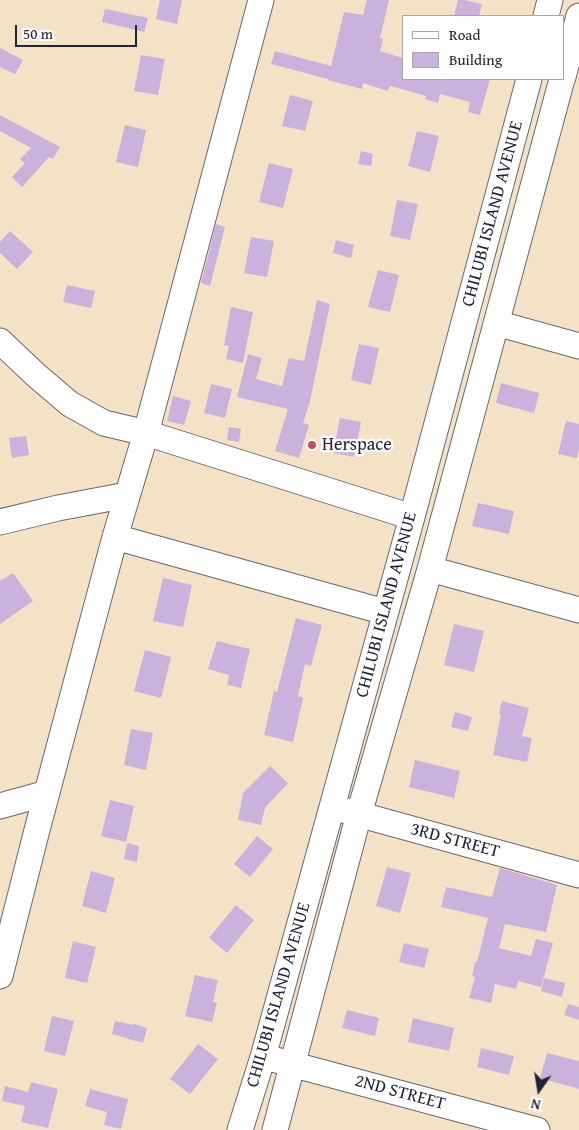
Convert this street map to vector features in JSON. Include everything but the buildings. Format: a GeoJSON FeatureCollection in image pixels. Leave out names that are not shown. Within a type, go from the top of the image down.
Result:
{"type":"FeatureCollection","features":[{"type":"Feature","properties":{"kind":"street"},"geometry":{"type":"LineString","coordinates":[[1,968],[115,537],[146,433],[261,0]]}},
{"type":"Feature","properties":{"kind":"street"},"geometry":{"type":"LineString","coordinates":[[546,15],[550,0]]}},
{"type":"Feature","properties":{"kind":"street","name":"CHILUBI ISLAND AVENUE"},"geometry":{"type":"LineString","coordinates":[[275,1130],[359,814],[430,570],[496,323],[566,83],[579,16]]}},
{"type":"Feature","properties":{"kind":"street","name":"CHILUBI ISLAND AVENUE"},"geometry":{"type":"LineString","coordinates":[[240,1130],[263,1057],[412,517],[529,80]]}},
{"type":"Feature","properties":{"kind":"street"},"geometry":{"type":"LineString","coordinates":[[496,323],[579,346]]}},
{"type":"Feature","properties":{"kind":"street"},"geometry":{"type":"LineString","coordinates":[[0,341],[70,404],[104,423],[146,433],[412,517]]}},
{"type":"Feature","properties":{"kind":"street"},"geometry":{"type":"LineString","coordinates":[[0,522],[58,508],[127,495]]}},
{"type":"Feature","properties":{"kind":"street"},"geometry":{"type":"LineString","coordinates":[[115,537],[385,612]]}},
{"type":"Feature","properties":{"kind":"street"},"geometry":{"type":"LineString","coordinates":[[430,570],[579,610]]}},
{"type":"Feature","properties":{"kind":"street"},"geometry":{"type":"LineString","coordinates":[[0,806],[47,793]]}},
{"type":"Feature","properties":{"kind":"street","name":"3RD STREET"},"geometry":{"type":"LineString","coordinates":[[331,807],[579,875]]}},
{"type":"Feature","properties":{"kind":"street","name":"2ND STREET"},"geometry":{"type":"LineString","coordinates":[[263,1057],[537,1130]]}},
{"type":"Feature","properties":{"kind":"place","name":"Herspace"},"geometry":{"type":"Point","coordinates":[312,445]}}]}
